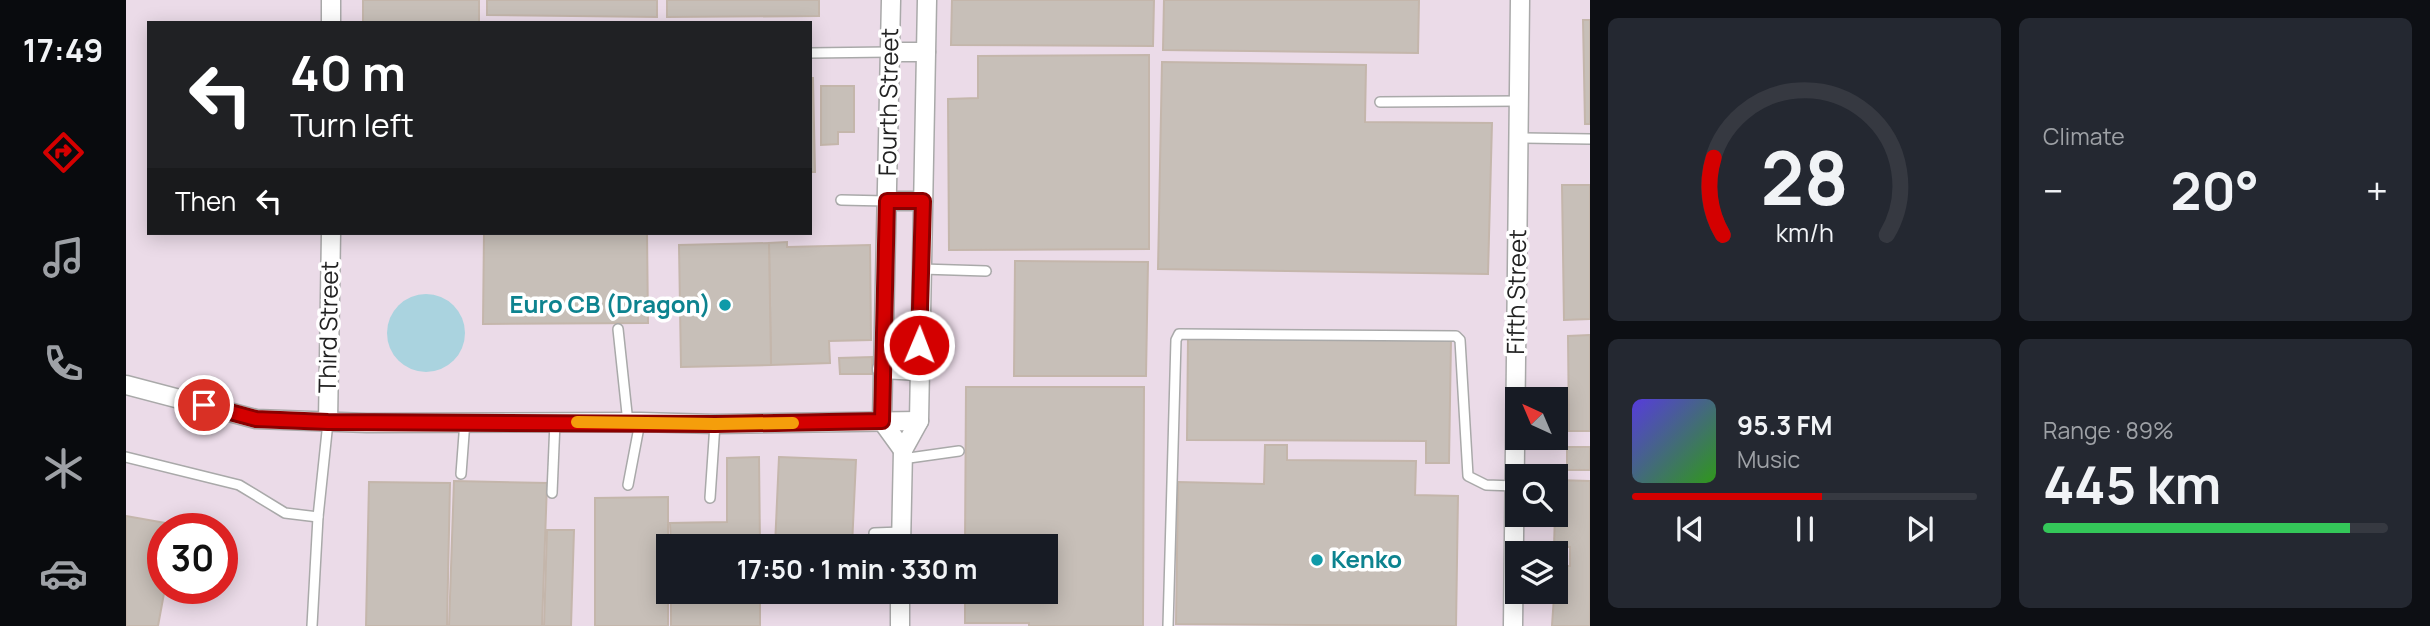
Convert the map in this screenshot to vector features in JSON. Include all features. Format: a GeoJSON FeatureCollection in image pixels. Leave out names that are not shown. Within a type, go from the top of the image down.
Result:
{"type":"FeatureCollection","features":[{"type":"Feature","properties":{"kind":"street"},"geometry":{"type":"LineString","coordinates":[[331,0],[331,21]]}},
{"type":"Feature","properties":{"kind":"street","name":"Fourth Street"},"geometry":{"type":"LineString","coordinates":[[882,421],[891,0]]}},
{"type":"Feature","properties":{"kind":"street","name":"Fourth Street"},"geometry":{"type":"LineString","coordinates":[[919,421],[927,0]]}},
{"type":"Feature","properties":{"kind":"street","name":"Fifth Street"},"geometry":{"type":"LineString","coordinates":[[1515,464],[1520,0]]}},
{"type":"Feature","properties":{"kind":"street"},"geometry":{"type":"LineString","coordinates":[[890,52],[926,52]]}},
{"type":"Feature","properties":{"kind":"street"},"geometry":{"type":"LineString","coordinates":[[887,201],[923,201]]}},
{"type":"Feature","properties":{"kind":"street","name":"Third Street"},"geometry":{"type":"LineString","coordinates":[[328,422],[331,235]]}},
{"type":"Feature","properties":{"kind":"street"},"geometry":{"type":"LineString","coordinates":[[882,369],[919,371]]}},
{"type":"Feature","properties":{"kind":"street"},"geometry":{"type":"LineString","coordinates":[[126,385],[256,419],[328,422],[715,424],[919,421],[902,454],[901,534]]}},
{"type":"Feature","properties":{"kind":"street"},"geometry":{"type":"LineString","coordinates":[[882,421],[902,454]]}},
{"type":"Feature","properties":{"kind":"street","name":"Fifth Street"},"geometry":{"type":"LineString","coordinates":[[1513,626],[1514,527]]}},
{"type":"Feature","properties":{"kind":"street"},"geometry":{"type":"LineString","coordinates":[[900,604],[900,626]]}},
{"type":"Feature","properties":{"kind":"lane"},"geometry":{"type":"LineString","coordinates":[[812,53],[890,52]]}},
{"type":"Feature","properties":{"kind":"lane"},"geometry":{"type":"LineString","coordinates":[[1380,102],[1519,101]]}},
{"type":"Feature","properties":{"kind":"lane"},"geometry":{"type":"LineString","coordinates":[[1518,138],[1590,139]]}},
{"type":"Feature","properties":{"kind":"lane"},"geometry":{"type":"LineString","coordinates":[[841,200],[887,201]]}},
{"type":"Feature","properties":{"kind":"lane"},"geometry":{"type":"LineString","coordinates":[[921,269],[986,271]]}},
{"type":"Feature","properties":{"kind":"lane"},"geometry":{"type":"LineString","coordinates":[[618,329],[634,422],[628,485]]}},
{"type":"Feature","properties":{"kind":"lane"},"geometry":{"type":"LineString","coordinates":[[1168,626],[1175,354],[1179,334],[1456,336],[1460,340],[1468,477],[1486,485],[1505,486]]}},
{"type":"Feature","properties":{"kind":"lane"},"geometry":{"type":"LineString","coordinates":[[461,474],[465,421]]}},
{"type":"Feature","properties":{"kind":"lane"},"geometry":{"type":"LineString","coordinates":[[312,626],[318,517],[328,422]]}},
{"type":"Feature","properties":{"kind":"lane"},"geometry":{"type":"LineString","coordinates":[[552,493],[555,422]]}},
{"type":"Feature","properties":{"kind":"lane"},"geometry":{"type":"LineString","coordinates":[[710,498],[715,424]]}},
{"type":"Feature","properties":{"kind":"lane"},"geometry":{"type":"LineString","coordinates":[[902,454],[959,451]]}},
{"type":"Feature","properties":{"kind":"lane"},"geometry":{"type":"LineString","coordinates":[[126,457],[239,485],[285,513],[318,517]]}},
{"type":"Feature","properties":{"kind":"lane"},"geometry":{"type":"LineString","coordinates":[[874,533],[878,534]]}},
{"type":"Feature","properties":{"kind":"shaded area"},"geometry":{"type":"Polygon","coordinates":[[[126,0],[1590,0],[1590,626],[126,626],[126,0]]]}},
{"type":"Feature","properties":{"kind":"water"},"geometry":{"type":"Polygon","coordinates":[[[426,294],[441,297],[454,305],[462,318],[465,333],[462,348],[454,361],[441,369],[426,372],[411,369],[398,361],[390,348],[387,333],[390,318],[398,305],[411,297],[426,294]]]}},
{"type":"Feature","properties":{"kind":"building"},"geometry":{"type":"Polygon","coordinates":[[[363,0],[479,0],[479,21],[363,21],[363,0]]]}},
{"type":"Feature","properties":{"kind":"building"},"geometry":{"type":"Polygon","coordinates":[[[487,0],[657,0],[657,17],[487,15],[487,0]]]}},
{"type":"Feature","properties":{"kind":"building"},"geometry":{"type":"Polygon","coordinates":[[[667,0],[819,0],[819,16],[667,17],[667,0]]]}},
{"type":"Feature","properties":{"kind":"building"},"geometry":{"type":"Polygon","coordinates":[[[952,0],[1154,0],[1153,46],[951,45],[952,0]]]}},
{"type":"Feature","properties":{"kind":"building"},"geometry":{"type":"Polygon","coordinates":[[[1164,0],[1419,0],[1418,53],[1163,50],[1164,0]]]}},
{"type":"Feature","properties":{"kind":"building"},"geometry":{"type":"Polygon","coordinates":[[[1583,20],[1590,20],[1590,124],[1585,124],[1583,20]]]}},
{"type":"Feature","properties":{"kind":"building"},"geometry":{"type":"Polygon","coordinates":[[[1149,55],[1149,249],[949,250],[948,99],[978,98],[978,56],[1149,55]]]}},
{"type":"Feature","properties":{"kind":"building"},"geometry":{"type":"Polygon","coordinates":[[[1162,62],[1366,65],[1365,122],[1492,123],[1488,274],[1158,269],[1162,62]]]}},
{"type":"Feature","properties":{"kind":"building"},"geometry":{"type":"Polygon","coordinates":[[[812,78],[813,78],[815,172],[812,172],[812,78]]]}},
{"type":"Feature","properties":{"kind":"building"},"geometry":{"type":"Polygon","coordinates":[[[821,86],[854,86],[854,132],[838,132],[838,144],[821,145],[821,86]]]}},
{"type":"Feature","properties":{"kind":"building"},"geometry":{"type":"Polygon","coordinates":[[[1562,185],[1590,185],[1590,319],[1564,320],[1562,185]]]}},
{"type":"Feature","properties":{"kind":"building"},"geometry":{"type":"Polygon","coordinates":[[[484,235],[647,235],[648,323],[483,324],[484,235]]]}},
{"type":"Feature","properties":{"kind":"building","name":"Euro CB (Dragon)"},"geometry":{"type":"Polygon","coordinates":[[[787,242],[787,247],[870,245],[871,340],[829,341],[830,363],[771,365],[769,243],[787,242]]]}},
{"type":"Feature","properties":{"kind":"building","name":"Euro CB (Dragon)"},"geometry":{"type":"Polygon","coordinates":[[[769,243],[771,365],[681,367],[679,245],[769,243]]]}},
{"type":"Feature","properties":{"kind":"building"},"geometry":{"type":"Polygon","coordinates":[[[1015,261],[1148,262],[1146,376],[1014,376],[1015,261]]]}},
{"type":"Feature","properties":{"kind":"building"},"geometry":{"type":"Polygon","coordinates":[[[1590,335],[1590,431],[1569,431],[1568,336],[1590,335]]]}},
{"type":"Feature","properties":{"kind":"building"},"geometry":{"type":"Polygon","coordinates":[[[1188,338],[1451,339],[1449,463],[1426,463],[1426,441],[1187,440],[1188,338]]]}},
{"type":"Feature","properties":{"kind":"building"},"geometry":{"type":"Polygon","coordinates":[[[872,357],[872,374],[840,374],[839,358],[872,357]]]}},
{"type":"Feature","properties":{"kind":"building"},"geometry":{"type":"Polygon","coordinates":[[[966,387],[1144,387],[1143,626],[965,623],[965,604],[1058,604],[1058,534],[965,534],[966,387]]]}},
{"type":"Feature","properties":{"kind":"building","name":"Kenko"},"geometry":{"type":"Polygon","coordinates":[[[1265,445],[1287,445],[1287,460],[1416,461],[1415,495],[1458,496],[1456,626],[1176,624],[1178,482],[1264,484],[1265,445]]]}},
{"type":"Feature","properties":{"kind":"building"},"geometry":{"type":"Polygon","coordinates":[[[1568,447],[1590,447],[1590,470],[1568,470],[1568,447]]]}},
{"type":"Feature","properties":{"kind":"building"},"geometry":{"type":"Polygon","coordinates":[[[759,457],[760,534],[670,534],[670,523],[727,522],[727,458],[759,457]]]}},
{"type":"Feature","properties":{"kind":"building"},"geometry":{"type":"Polygon","coordinates":[[[779,457],[856,460],[853,534],[776,534],[779,457]]]}},
{"type":"Feature","properties":{"kind":"building"},"geometry":{"type":"Polygon","coordinates":[[[1568,480],[1590,481],[1590,626],[1552,626],[1553,604],[1568,604],[1570,566],[1568,541],[1554,541],[1555,527],[1568,527],[1568,480]]]}},
{"type":"Feature","properties":{"kind":"building"},"geometry":{"type":"Polygon","coordinates":[[[454,481],[547,483],[542,626],[449,626],[454,481]]]}},
{"type":"Feature","properties":{"kind":"building"},"geometry":{"type":"Polygon","coordinates":[[[369,482],[450,483],[447,626],[366,626],[369,482]]]}},
{"type":"Feature","properties":{"kind":"building"},"geometry":{"type":"Polygon","coordinates":[[[668,497],[668,534],[656,534],[656,604],[668,604],[668,626],[595,626],[595,498],[668,497]]]}},
{"type":"Feature","properties":{"kind":"building"},"geometry":{"type":"Polygon","coordinates":[[[126,516],[147,520],[147,604],[162,604],[158,626],[126,626],[126,516]]]}},
{"type":"Feature","properties":{"kind":"building"},"geometry":{"type":"Polygon","coordinates":[[[547,530],[574,530],[571,626],[544,626],[547,530]]]}},
{"type":"Feature","properties":{"kind":"building"},"geometry":{"type":"Polygon","coordinates":[[[671,604],[760,604],[760,626],[671,626],[671,604]]]}},
{"type":"Feature","properties":{"kind":"slow traffic"},"geometry":{"type":"LineString","coordinates":[[577,422],[793,423]]}},
{"type":"Feature","properties":{"kind":"place","name":"Euro CB (Dragon)"},"geometry":{"type":"Point","coordinates":[725,305]}},
{"type":"Feature","properties":{"kind":"place","name":"Kenko"},"geometry":{"type":"Point","coordinates":[1317,560]}},
{"type":"Feature","properties":{"kind":"route"},"geometry":{"type":"LineString","coordinates":[[204,405],[256,419],[328,422],[715,424],[882,421],[887,201],[923,201],[919,345]]}}]}
